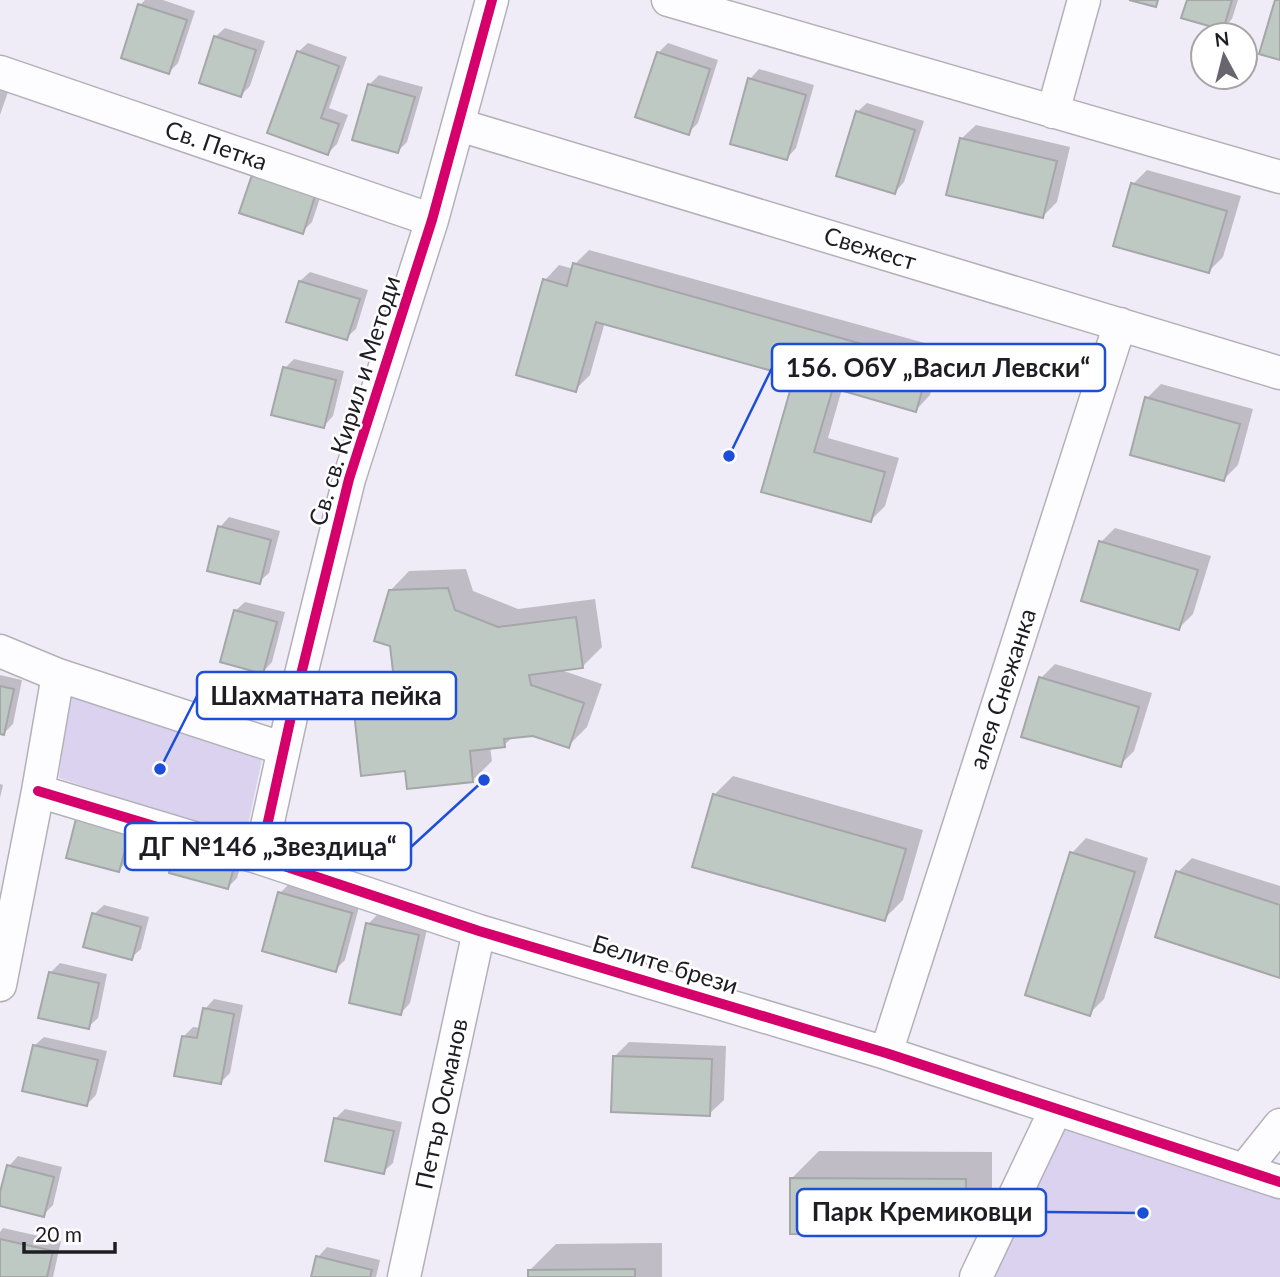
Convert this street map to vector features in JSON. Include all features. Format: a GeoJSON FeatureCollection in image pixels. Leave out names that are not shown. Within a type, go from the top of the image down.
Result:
{"type":"FeatureCollection","features":[{"type":"Feature","properties":{"kind":"street","name":"Св. св. Кирил и Методи"},"geometry":{"type":"LineString","coordinates":[[260,858],[349,479],[432,220],[492,0]]}},
{"type":"Feature","properties":{"kind":"street"},"geometry":{"type":"LineString","coordinates":[[668,0],[1280,177]]}},
{"type":"Feature","properties":{"kind":"street"},"geometry":{"type":"LineString","coordinates":[[1053,112],[1084,0]]}},
{"type":"Feature","properties":{"kind":"street","name":"Св. Петка"},"geometry":{"type":"LineString","coordinates":[[0,72],[432,220]]}},
{"type":"Feature","properties":{"kind":"street","name":"Свежест"},"geometry":{"type":"LineString","coordinates":[[459,125],[1280,373]]}},
{"type":"Feature","properties":{"kind":"street","name":"алея Снежанка"},"geometry":{"type":"LineString","coordinates":[[886,1053],[1120,324]]}},
{"type":"Feature","properties":{"kind":"street"},"geometry":{"type":"LineString","coordinates":[[0,651],[58,675],[284,749]]}},
{"type":"Feature","properties":{"kind":"street"},"geometry":{"type":"LineString","coordinates":[[0,985],[58,675]]}},
{"type":"Feature","properties":{"kind":"street","name":"Белите брези"},"geometry":{"type":"LineString","coordinates":[[38,791],[260,858],[479,931],[886,1053],[1280,1182]]}},
{"type":"Feature","properties":{"kind":"street","name":"Петър Османов"},"geometry":{"type":"LineString","coordinates":[[404,1277],[479,931]]}},
{"type":"Feature","properties":{"kind":"street"},"geometry":{"type":"LineString","coordinates":[[976,1277],[1056,1109]]}},
{"type":"Feature","properties":{"kind":"street"},"geometry":{"type":"LineString","coordinates":[[1244,1170],[1280,1125]]}},
{"type":"Feature","properties":{"kind":"shaded area"},"geometry":{"type":"Polygon","coordinates":[[[69,692],[262,759],[245,840],[59,778],[69,692]]]}},
{"type":"Feature","properties":{"kind":"shaded area"},"geometry":{"type":"Polygon","coordinates":[[[1056,1109],[1280,1182],[1280,1277],[976,1277],[1056,1109]]]}},
{"type":"Feature","properties":{"kind":"building"},"geometry":{"type":"Polygon","coordinates":[[[1129,0],[1158,0],[1156,7],[1129,0]]]}},
{"type":"Feature","properties":{"kind":"building"},"geometry":{"type":"Polygon","coordinates":[[[1187,0],[1232,0],[1226,21],[1192,21],[1181,18],[1187,0]]]}},
{"type":"Feature","properties":{"kind":"building"},"geometry":{"type":"Polygon","coordinates":[[[1275,0],[1280,0],[1280,60],[1259,54],[1275,0]]]}},
{"type":"Feature","properties":{"kind":"building"},"geometry":{"type":"Polygon","coordinates":[[[138,4],[187,20],[169,74],[121,58],[138,4]]]}},
{"type":"Feature","properties":{"kind":"building"},"geometry":{"type":"Polygon","coordinates":[[[214,36],[256,50],[241,97],[199,83],[214,36]]]}},
{"type":"Feature","properties":{"kind":"building"},"geometry":{"type":"Polygon","coordinates":[[[297,51],[339,66],[321,118],[339,124],[328,155],[267,133],[297,51]]]}},
{"type":"Feature","properties":{"kind":"building"},"geometry":{"type":"Polygon","coordinates":[[[657,52],[710,69],[689,135],[635,117],[657,52]]]}},
{"type":"Feature","properties":{"kind":"building"},"geometry":{"type":"Polygon","coordinates":[[[748,78],[806,95],[787,160],[730,144],[748,78]]]}},
{"type":"Feature","properties":{"kind":"building"},"geometry":{"type":"Polygon","coordinates":[[[368,84],[415,97],[398,153],[352,140],[368,84]]]}},
{"type":"Feature","properties":{"kind":"building"},"geometry":{"type":"Polygon","coordinates":[[[856,111],[915,130],[895,194],[836,176],[856,111]]]}},
{"type":"Feature","properties":{"kind":"building"},"geometry":{"type":"Polygon","coordinates":[[[960,138],[1057,161],[1043,218],[946,195],[960,138]]]}},
{"type":"Feature","properties":{"kind":"building"},"geometry":{"type":"Polygon","coordinates":[[[252,175],[315,196],[303,234],[239,213],[252,175]]]}},
{"type":"Feature","properties":{"kind":"building"},"geometry":{"type":"Polygon","coordinates":[[[1131,183],[1227,211],[1209,273],[1113,246],[1131,183]]]}},
{"type":"Feature","properties":{"kind":"building"},"geometry":{"type":"Polygon","coordinates":[[[573,263],[930,363],[916,412],[833,388],[814,452],[885,472],[871,522],[761,492],[794,377],[596,322],[576,392],[516,375],[543,279],[567,286],[573,263]]]}},
{"type":"Feature","properties":{"kind":"building"},"geometry":{"type":"Polygon","coordinates":[[[299,281],[360,299],[347,340],[286,322],[299,281]]]}},
{"type":"Feature","properties":{"kind":"building"},"geometry":{"type":"Polygon","coordinates":[[[283,367],[336,380],[324,428],[271,415],[283,367]]]}},
{"type":"Feature","properties":{"kind":"building"},"geometry":{"type":"Polygon","coordinates":[[[1145,397],[1240,424],[1224,481],[1130,455],[1145,397]]]}},
{"type":"Feature","properties":{"kind":"building"},"geometry":{"type":"Polygon","coordinates":[[[218,526],[271,540],[260,584],[207,571],[218,526]]]}},
{"type":"Feature","properties":{"kind":"building"},"geometry":{"type":"Polygon","coordinates":[[[1099,541],[1198,570],[1179,630],[1081,601],[1099,541]]]}},
{"type":"Feature","properties":{"kind":"building"},"geometry":{"type":"Polygon","coordinates":[[[448,588],[455,610],[498,627],[576,617],[583,668],[529,675],[531,685],[584,703],[569,748],[533,736],[504,739],[505,747],[470,751],[473,782],[407,789],[405,771],[361,776],[353,703],[396,697],[390,646],[374,641],[389,590],[448,588]]]}},
{"type":"Feature","properties":{"kind":"building"},"geometry":{"type":"Polygon","coordinates":[[[234,610],[277,622],[263,674],[220,662],[234,610]]]}},
{"type":"Feature","properties":{"kind":"building"},"geometry":{"type":"Polygon","coordinates":[[[1039,677],[1139,707],[1121,767],[1021,737],[1039,677]]]}},
{"type":"Feature","properties":{"kind":"building"},"geometry":{"type":"Polygon","coordinates":[[[0,686],[14,689],[4,735],[0,734],[0,686]]]}},
{"type":"Feature","properties":{"kind":"building"},"geometry":{"type":"Polygon","coordinates":[[[713,794],[906,849],[885,921],[692,867],[713,794]]]}},
{"type":"Feature","properties":{"kind":"building"},"geometry":{"type":"Polygon","coordinates":[[[78,811],[132,825],[119,872],[66,858],[78,811]]]}},
{"type":"Feature","properties":{"kind":"building"},"geometry":{"type":"Polygon","coordinates":[[[177,844],[236,860],[228,889],[169,873],[177,844]]]}},
{"type":"Feature","properties":{"kind":"building"},"geometry":{"type":"Polygon","coordinates":[[[1070,852],[1135,872],[1090,1016],[1025,995],[1070,852]]]}},
{"type":"Feature","properties":{"kind":"building"},"geometry":{"type":"Polygon","coordinates":[[[1176,871],[1280,905],[1280,978],[1155,937],[1176,871]]]}},
{"type":"Feature","properties":{"kind":"building"},"geometry":{"type":"Polygon","coordinates":[[[278,892],[352,913],[336,972],[262,951],[278,892]]]}},
{"type":"Feature","properties":{"kind":"building"},"geometry":{"type":"Polygon","coordinates":[[[92,913],[141,927],[132,960],[83,947],[92,913]]]}},
{"type":"Feature","properties":{"kind":"building"},"geometry":{"type":"Polygon","coordinates":[[[366,923],[419,935],[401,1015],[349,1003],[366,923]]]}},
{"type":"Feature","properties":{"kind":"building"},"geometry":{"type":"Polygon","coordinates":[[[49,972],[99,983],[89,1029],[38,1018],[49,972]]]}},
{"type":"Feature","properties":{"kind":"building"},"geometry":{"type":"Polygon","coordinates":[[[203,1008],[234,1014],[221,1084],[174,1076],[182,1036],[197,1038],[203,1008]]]}},
{"type":"Feature","properties":{"kind":"building"},"geometry":{"type":"Polygon","coordinates":[[[33,1045],[98,1060],[87,1106],[22,1091],[33,1045]]]}},
{"type":"Feature","properties":{"kind":"building"},"geometry":{"type":"Polygon","coordinates":[[[613,1056],[712,1059],[710,1116],[611,1112],[613,1056]]]}},
{"type":"Feature","properties":{"kind":"building"},"geometry":{"type":"Polygon","coordinates":[[[334,1118],[394,1131],[384,1174],[325,1161],[334,1118]]]}},
{"type":"Feature","properties":{"kind":"building"},"geometry":{"type":"Polygon","coordinates":[[[7,1165],[54,1177],[44,1217],[0,1206],[0,1192],[7,1165]]]}},
{"type":"Feature","properties":{"kind":"building"},"geometry":{"type":"Polygon","coordinates":[[[790,1178],[966,1179],[965,1235],[790,1234],[790,1178]]]}},
{"type":"Feature","properties":{"kind":"building"},"geometry":{"type":"Polygon","coordinates":[[[0,1239],[53,1251],[47,1277],[0,1277],[0,1239]]]}},
{"type":"Feature","properties":{"kind":"building"},"geometry":{"type":"Polygon","coordinates":[[[316,1256],[372,1270],[370,1277],[311,1277],[316,1256]]]}},
{"type":"Feature","properties":{"kind":"building"},"geometry":{"type":"Polygon","coordinates":[[[635,1269],[635,1277],[528,1277],[528,1270],[635,1269]]]}},
{"type":"Feature","properties":{"kind":"cycle path"},"geometry":{"type":"LineString","coordinates":[[260,858],[294,703],[349,479],[432,220],[492,0]]}},
{"type":"Feature","properties":{"kind":"cycle path"},"geometry":{"type":"LineString","coordinates":[[38,791],[260,858],[479,931],[886,1053],[1280,1182]]}},
{"type":"Feature","properties":{"kind":"place","name":"156. ОбУ „Васил Левски“"},"geometry":{"type":"Point","coordinates":[729,456]}},
{"type":"Feature","properties":{"kind":"place","name":"Шахматната пейка"},"geometry":{"type":"Point","coordinates":[160,769]}},
{"type":"Feature","properties":{"kind":"place","name":"ДГ №146 „Звездица“"},"geometry":{"type":"Point","coordinates":[484,780]}},
{"type":"Feature","properties":{"kind":"place","name":"Парк Кремиковци"},"geometry":{"type":"Point","coordinates":[1143,1213]}}]}
